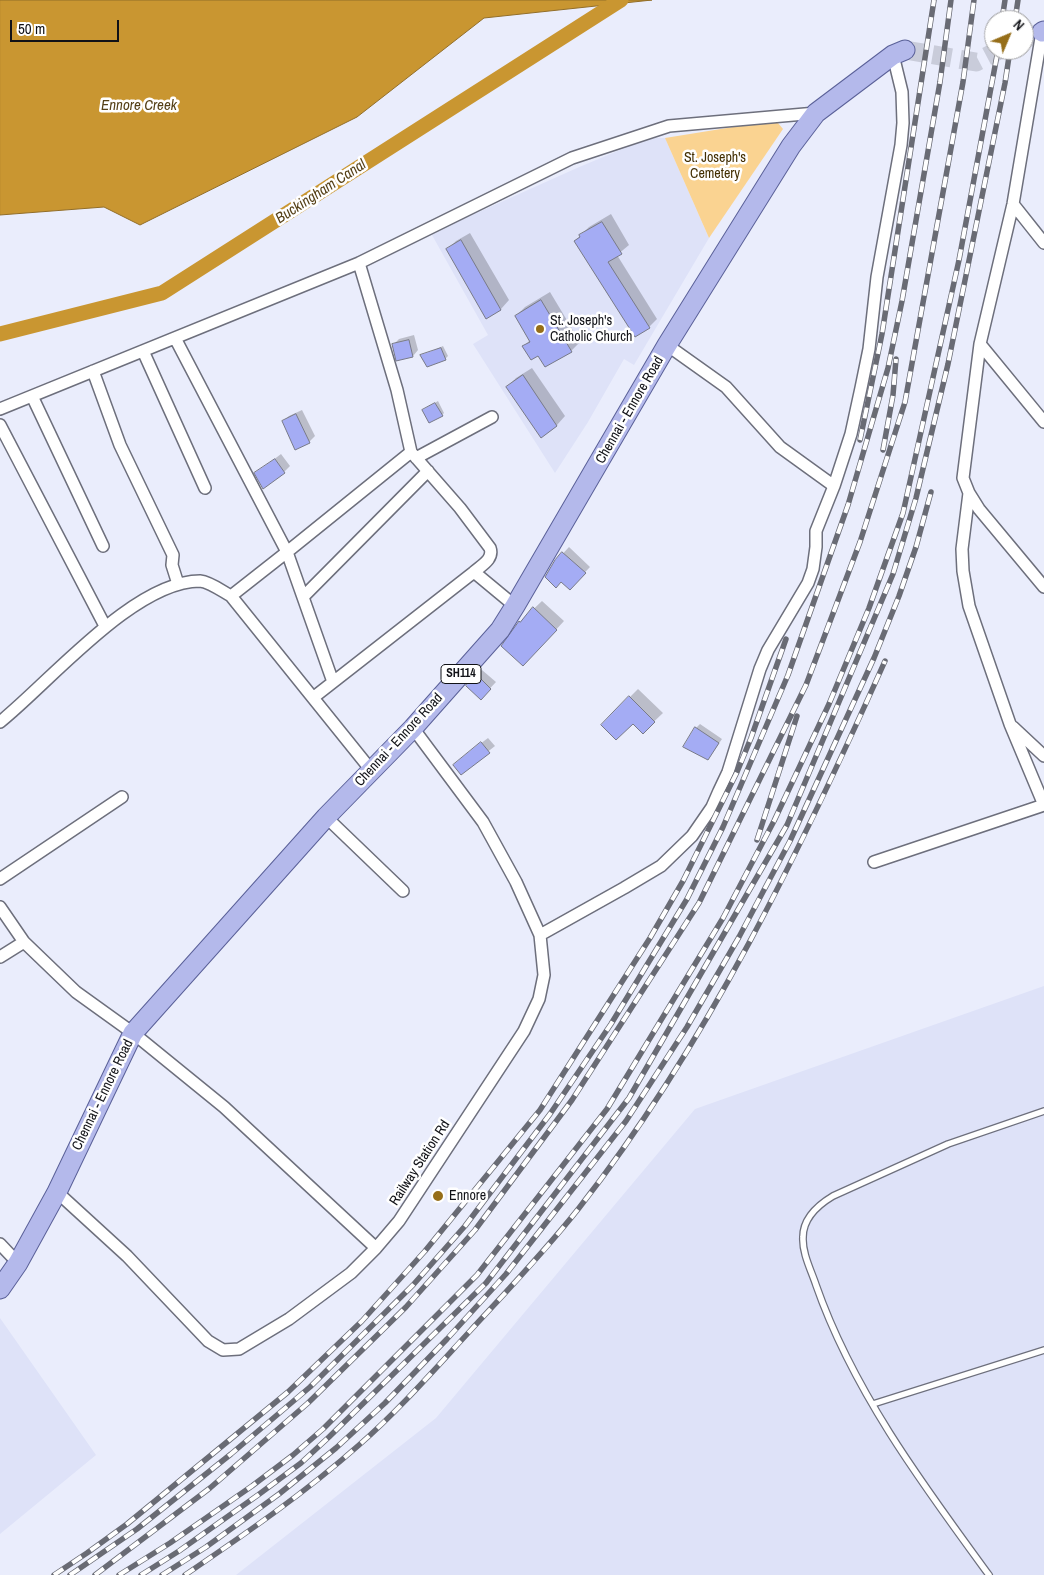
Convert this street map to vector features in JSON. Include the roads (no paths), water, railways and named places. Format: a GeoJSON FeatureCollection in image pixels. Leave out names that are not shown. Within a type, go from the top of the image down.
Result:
{"type":"FeatureCollection","features":[{"type":"Feature","properties":{"kind":"main road","name":"Chennai - Ennore Road"},"geometry":{"type":"LineString","coordinates":[[0,1289],[18,1263],[57,1192],[133,1033],[326,817],[413,728],[494,637],[515,606],[667,345],[791,146],[816,113],[899,53]]}},
{"type":"Feature","properties":{"kind":"street"},"geometry":{"type":"LineString","coordinates":[[1043,31],[1013,204],[980,344],[964,478],[968,493],[979,509],[1044,587]]}},
{"type":"Feature","properties":{"kind":"street"},"geometry":{"type":"LineString","coordinates":[[540,936],[661,866],[692,836],[712,807],[728,772],[760,669],[768,650],[808,582],[813,569],[816,530],[834,486],[851,434],[869,349],[877,277],[901,145],[903,123],[899,53]]}},
{"type":"Feature","properties":{"kind":"street"},"geometry":{"type":"LineString","coordinates":[[0,409],[359,263],[572,158],[669,126],[816,113]]}},
{"type":"Feature","properties":{"kind":"street"},"geometry":{"type":"LineString","coordinates":[[1013,204],[1044,243]]}},
{"type":"Feature","properties":{"kind":"street"},"geometry":{"type":"LineString","coordinates":[[314,697],[474,572],[491,557],[492,553],[460,508],[413,455],[397,390],[359,263]]}},
{"type":"Feature","properties":{"kind":"street"},"geometry":{"type":"LineString","coordinates":[[175,338],[287,552],[333,682]]}},
{"type":"Feature","properties":{"kind":"street"},"geometry":{"type":"LineString","coordinates":[[980,344],[1044,422]]}},
{"type":"Feature","properties":{"kind":"street"},"geometry":{"type":"LineString","coordinates":[[667,345],[726,387],[780,447],[834,486]]}},
{"type":"Feature","properties":{"kind":"street"},"geometry":{"type":"LineString","coordinates":[[144,351],[205,488]]}},
{"type":"Feature","properties":{"kind":"street"},"geometry":{"type":"LineString","coordinates":[[93,371],[120,445],[172,555],[172,565],[178,584]]}},
{"type":"Feature","properties":{"kind":"street"},"geometry":{"type":"LineString","coordinates":[[32,396],[103,546]]}},
{"type":"Feature","properties":{"kind":"street"},"geometry":{"type":"LineString","coordinates":[[231,596],[413,455],[492,418]]}},
{"type":"Feature","properties":{"kind":"street"},"geometry":{"type":"LineString","coordinates":[[0,425],[105,626]]}},
{"type":"Feature","properties":{"kind":"street"},"geometry":{"type":"LineString","coordinates":[[303,597],[428,471]]}},
{"type":"Feature","properties":{"kind":"street"},"geometry":{"type":"LineString","coordinates":[[874,862],[1044,805],[1010,724],[968,606],[962,549],[968,493]]}},
{"type":"Feature","properties":{"kind":"street"},"geometry":{"type":"LineString","coordinates":[[474,572],[515,606]]}},
{"type":"Feature","properties":{"kind":"street"},"geometry":{"type":"LineString","coordinates":[[0,722],[105,626],[152,595],[178,584],[201,581],[211,584],[231,596],[371,770]]}},
{"type":"Feature","properties":{"kind":"street"},"geometry":{"type":"LineString","coordinates":[[1010,724],[1044,756]]}},
{"type":"Feature","properties":{"kind":"street","name":"Railway Station Rd"},"geometry":{"type":"LineString","coordinates":[[57,1192],[127,1256],[208,1341],[223,1350],[239,1348],[289,1319],[351,1272],[376,1248],[399,1221],[524,1031],[539,999],[544,975],[540,936],[516,882],[484,822],[413,728]]}},
{"type":"Feature","properties":{"kind":"street"},"geometry":{"type":"LineString","coordinates":[[0,879],[122,797]]}},
{"type":"Feature","properties":{"kind":"street"},"geometry":{"type":"LineString","coordinates":[[326,817],[402,891]]}},
{"type":"Feature","properties":{"kind":"street"},"geometry":{"type":"LineString","coordinates":[[0,907],[24,942],[76,992],[133,1033],[224,1107],[376,1248]]}},
{"type":"Feature","properties":{"kind":"street"},"geometry":{"type":"LineString","coordinates":[[0,957],[24,942]]}},
{"type":"Feature","properties":{"kind":"street"},"geometry":{"type":"LineString","coordinates":[[0,1244],[18,1263]]}},
{"type":"Feature","properties":{"kind":"lane"},"geometry":{"type":"LineString","coordinates":[[989,1575],[928,1489],[873,1404],[842,1346],[818,1291],[807,1260],[802,1236],[812,1212],[821,1203],[833,1196],[963,1138],[1044,1111]]}},
{"type":"Feature","properties":{"kind":"lane"},"geometry":{"type":"LineString","coordinates":[[873,1404],[1044,1350]]}},
{"type":"Feature","properties":{"kind":"water","name":"Ennore Creek"},"geometry":{"type":"Polygon","coordinates":[[[0,0],[652,0],[484,18],[357,117],[140,225],[104,207],[0,215],[0,0]]]}},
{"type":"Feature","properties":{"kind":"waterway","name":"Buckingham Canal"},"geometry":{"type":"LineString","coordinates":[[0,334],[162,293],[621,0]]}},
{"type":"Feature","properties":{"kind":"tunnel"},"geometry":{"type":"LineString","coordinates":[[1034,35],[1042,32]]}},
{"type":"Feature","properties":{"kind":"tunnel"},"geometry":{"type":"LineString","coordinates":[[905,50],[976,62],[984,58]]}},
{"type":"Feature","properties":{"kind":"railway"},"geometry":{"type":"LineString","coordinates":[[860,440],[882,334],[934,0]]}},
{"type":"Feature","properties":{"kind":"railway"},"geometry":{"type":"LineString","coordinates":[[70,1575],[137,1529],[231,1454],[310,1387],[413,1285],[465,1226],[550,1114],[611,1024],[687,899],[723,827],[788,675],[848,505],[888,368],[902,301],[940,82],[951,0]]}},
{"type":"Feature","properties":{"kind":"railway"},"geometry":{"type":"LineString","coordinates":[[95,1575],[210,1488],[308,1403],[406,1307],[475,1230],[572,1100],[699,903],[806,685],[860,542],[905,402],[963,82],[974,0]]}},
{"type":"Feature","properties":{"kind":"railway"},"geometry":{"type":"LineString","coordinates":[[1004,10],[1005,0]]}},
{"type":"Feature","properties":{"kind":"railway"},"geometry":{"type":"LineString","coordinates":[[1016,10],[1018,0]]}},
{"type":"Feature","properties":{"kind":"railway"},"geometry":{"type":"LineString","coordinates":[[119,1575],[170,1543],[293,1455],[323,1429],[477,1275],[607,1109],[723,918],[774,821],[829,704],[869,608],[903,513],[959,260],[996,60]]}},
{"type":"Feature","properties":{"kind":"railway"},"geometry":{"type":"LineString","coordinates":[[141,1575],[179,1551],[301,1463],[486,1283],[629,1098],[787,825],[893,574],[916,498],[948,364],[1008,60]]}},
{"type":"Feature","properties":{"kind":"railway"},"geometry":{"type":"LineString","coordinates":[[883,450],[893,395],[896,359]]}},
{"type":"Feature","properties":{"kind":"railway"},"geometry":{"type":"LineString","coordinates":[[162,1575],[206,1547],[279,1494],[336,1448],[385,1403],[506,1274],[626,1121],[687,1027],[739,937],[790,841],[874,658],[916,547],[931,492]]}},
{"type":"Feature","properties":{"kind":"railway"},"geometry":{"type":"LineString","coordinates":[[54,1575],[127,1524],[288,1392],[362,1321],[425,1251],[540,1110],[650,938],[683,881],[737,772],[786,639]]}},
{"type":"Feature","properties":{"kind":"railway"},"geometry":{"type":"LineString","coordinates":[[185,1575],[296,1496],[374,1432],[416,1390],[512,1286],[579,1208],[626,1145],[710,1013],[785,874],[885,661]]}},
{"type":"Feature","properties":{"kind":"railway"},"geometry":{"type":"LineString","coordinates":[[757,840],[797,716]]}},
{"type":"Feature","properties":{"kind":"place","name":"St. Joseph's Catholic Church"},"geometry":{"type":"Point","coordinates":[540,329]}},
{"type":"Feature","properties":{"kind":"place","name":"Ennore"},"geometry":{"type":"Point","coordinates":[438,1196]}},
{"type":"Feature","properties":{"kind":"park label","name":"St. Joseph's Cemetery"},"geometry":{"type":"Point","coordinates":[715,166]}}]}
